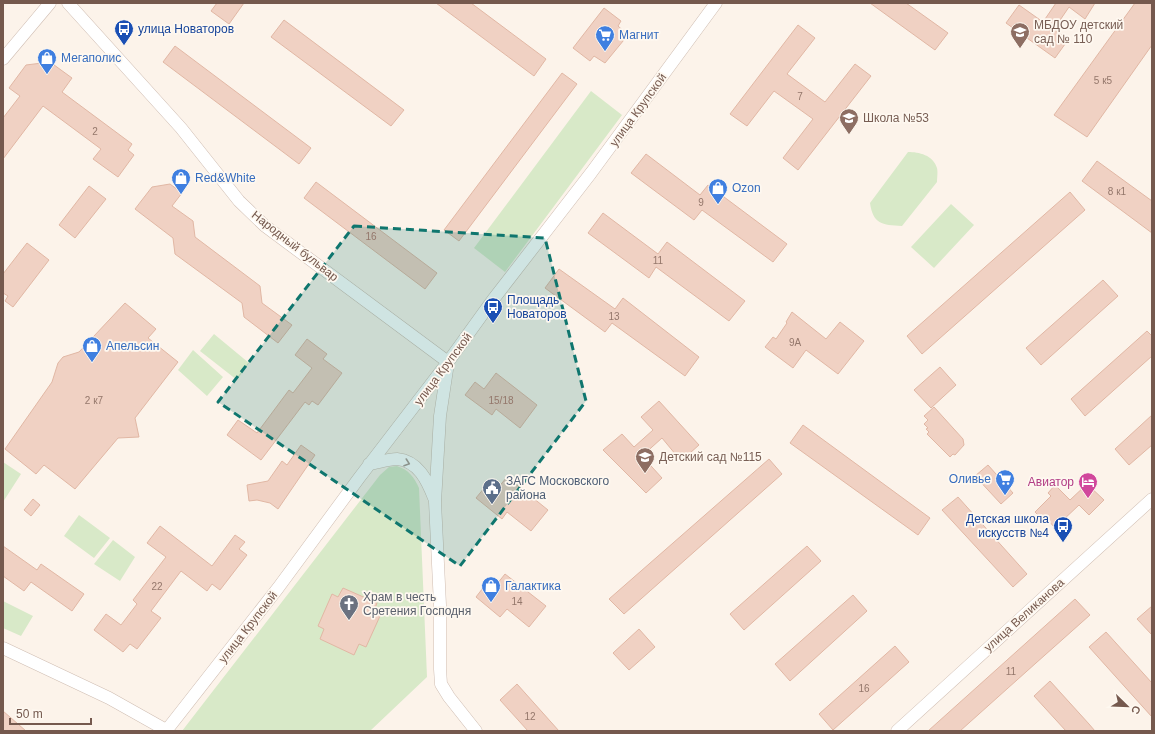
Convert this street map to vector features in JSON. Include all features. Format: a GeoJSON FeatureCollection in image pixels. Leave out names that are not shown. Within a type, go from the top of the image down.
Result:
{"type":"FeatureCollection","features":[{"type":"Feature","properties":{"kind":"street"},"geometry":{"type":"LineString","coordinates":[[3,59],[50,3]]}},
{"type":"Feature","properties":{"kind":"street","name":"Народный бульвар"},"geometry":{"type":"LineString","coordinates":[[68,3],[181,128],[240,201],[265,226],[448,362]]}},
{"type":"Feature","properties":{"kind":"street","name":"улица Крупской"},"geometry":{"type":"LineString","coordinates":[[166,730],[278,588],[369,464],[414,407],[497,295],[591,173],[716,3]]}},
{"type":"Feature","properties":{"kind":"street"},"geometry":{"type":"LineString","coordinates":[[448,362],[440,416],[435,502],[440,605],[441,684],[476,731]]}},
{"type":"Feature","properties":{"kind":"street"},"geometry":{"type":"LineString","coordinates":[[414,407],[423,401],[428,401],[435,404],[439,409],[440,416]]}},
{"type":"Feature","properties":{"kind":"street"},"geometry":{"type":"LineString","coordinates":[[369,464],[396,459],[413,464],[428,482],[435,502]]}},
{"type":"Feature","properties":{"kind":"street","name":"улица Великанова"},"geometry":{"type":"LineString","coordinates":[[897,731],[1152,499]]}},
{"type":"Feature","properties":{"kind":"street"},"geometry":{"type":"LineString","coordinates":[[3,648],[109,698],[166,730]]}},
{"type":"Feature","properties":{"kind":"highlighted area"},"geometry":{"type":"Polygon","coordinates":[[[354,226],[545,238],[586,401],[460,566],[218,402],[354,226]]]}},
{"type":"Feature","properties":{"kind":"green space"},"geometry":{"type":"Polygon","coordinates":[[[591,91],[622,115],[505,272],[474,248],[591,91]]]}},
{"type":"Feature","properties":{"kind":"green space"},"geometry":{"type":"Polygon","coordinates":[[[908,152],[925,155],[932,160],[937,168],[937,182],[902,226],[884,224],[873,215],[870,203],[908,152]]]}},
{"type":"Feature","properties":{"kind":"green space"},"geometry":{"type":"Polygon","coordinates":[[[951,204],[974,225],[934,268],[911,247],[951,204]]]}},
{"type":"Feature","properties":{"kind":"green space"},"geometry":{"type":"Polygon","coordinates":[[[214,334],[249,363],[237,380],[200,351],[214,334]]]}},
{"type":"Feature","properties":{"kind":"green space"},"geometry":{"type":"Polygon","coordinates":[[[193,350],[223,377],[207,396],[178,370],[193,350]]]}},
{"type":"Feature","properties":{"kind":"green space"},"geometry":{"type":"Polygon","coordinates":[[[3,462],[21,474],[3,502],[3,462]]]}},
{"type":"Feature","properties":{"kind":"green space"},"geometry":{"type":"Polygon","coordinates":[[[397,466],[411,474],[419,488],[427,677],[370,731],[182,731],[380,475],[389,467],[397,466]]]}},
{"type":"Feature","properties":{"kind":"green space"},"geometry":{"type":"Polygon","coordinates":[[[79,515],[110,538],[94,558],[64,536],[79,515]]]}},
{"type":"Feature","properties":{"kind":"green space"},"geometry":{"type":"Polygon","coordinates":[[[113,540],[135,557],[120,581],[94,564],[113,540]]]}},
{"type":"Feature","properties":{"kind":"green space"},"geometry":{"type":"Polygon","coordinates":[[[3,601],[33,616],[21,636],[3,628],[3,601]]]}},
{"type":"Feature","properties":{"kind":"building"},"geometry":{"type":"Polygon","coordinates":[[[217,3],[244,3],[229,24],[211,11],[217,3]]]}},
{"type":"Feature","properties":{"kind":"building"},"geometry":{"type":"Polygon","coordinates":[[[436,3],[471,3],[546,59],[534,76],[436,3]]]}},
{"type":"Feature","properties":{"kind":"building"},"geometry":{"type":"Polygon","coordinates":[[[870,3],[906,3],[948,33],[935,50],[870,3]]]}},
{"type":"Feature","properties":{"kind":"building"},"geometry":{"type":"Polygon","coordinates":[[[1056,3],[1095,3],[1085,19],[1069,7],[1054,29],[1068,40],[1055,58],[1006,23],[1019,5],[1043,22],[1056,3]]]}},
{"type":"Feature","properties":{"kind":"building"},"geometry":{"type":"Polygon","coordinates":[[[1135,3],[1152,3],[1152,45],[1087,137],[1054,115],[1135,3]]]}},
{"type":"Feature","properties":{"kind":"building"},"geometry":{"type":"Polygon","coordinates":[[[604,8],[621,21],[618,26],[628,35],[605,63],[594,56],[590,61],[573,48],[604,8]]]}},
{"type":"Feature","properties":{"kind":"building"},"geometry":{"type":"Polygon","coordinates":[[[284,20],[404,110],[391,126],[271,37],[284,20]]]}},
{"type":"Feature","properties":{"kind":"building"},"geometry":{"type":"Polygon","coordinates":[[[798,25],[815,38],[787,74],[825,102],[855,64],[871,76],[798,170],[783,158],[813,119],[774,91],[747,126],[730,114],[798,25]]]}},
{"type":"Feature","properties":{"kind":"building"},"geometry":{"type":"Polygon","coordinates":[[[175,46],[311,148],[299,164],[163,62],[175,46]]]}},
{"type":"Feature","properties":{"kind":"building"},"geometry":{"type":"Polygon","coordinates":[[[50,62],[72,78],[62,92],[132,144],[128,150],[134,155],[118,177],[93,159],[101,149],[43,106],[3,159],[3,118],[20,96],[9,88],[26,65],[50,62]]]}},
{"type":"Feature","properties":{"kind":"building"},"geometry":{"type":"Polygon","coordinates":[[[562,73],[577,84],[459,241],[444,230],[562,73]]]}},
{"type":"Feature","properties":{"kind":"building"},"geometry":{"type":"Polygon","coordinates":[[[646,154],[700,195],[708,185],[787,244],[773,262],[702,210],[694,220],[631,173],[646,154]]]}},
{"type":"Feature","properties":{"kind":"building"},"geometry":{"type":"Polygon","coordinates":[[[1097,161],[1152,201],[1152,233],[1082,181],[1097,161]]]}},
{"type":"Feature","properties":{"kind":"building"},"geometry":{"type":"Polygon","coordinates":[[[316,182],[437,273],[425,289],[304,198],[316,182]]]}},
{"type":"Feature","properties":{"kind":"building"},"geometry":{"type":"Polygon","coordinates":[[[170,184],[182,193],[172,206],[193,221],[195,237],[260,286],[262,303],[292,325],[278,343],[244,317],[242,303],[175,254],[173,238],[135,209],[152,187],[170,184]]]}},
{"type":"Feature","properties":{"kind":"building"},"geometry":{"type":"Polygon","coordinates":[[[89,186],[106,199],[75,238],[59,225],[89,186]]]}},
{"type":"Feature","properties":{"kind":"building"},"geometry":{"type":"Polygon","coordinates":[[[1070,192],[1085,210],[922,354],[907,336],[1070,192]]]}},
{"type":"Feature","properties":{"kind":"building"},"geometry":{"type":"Polygon","coordinates":[[[603,213],[658,254],[667,242],[745,301],[729,321],[656,267],[649,278],[588,233],[603,213]]]}},
{"type":"Feature","properties":{"kind":"building"},"geometry":{"type":"Polygon","coordinates":[[[27,243],[49,260],[13,307],[5,301],[8,296],[3,293],[3,274],[27,243]]]}},
{"type":"Feature","properties":{"kind":"building"},"geometry":{"type":"Polygon","coordinates":[[[559,269],[615,309],[623,298],[699,357],[685,376],[612,323],[605,332],[545,288],[559,269]]]}},
{"type":"Feature","properties":{"kind":"building"},"geometry":{"type":"Polygon","coordinates":[[[1103,280],[1118,296],[1041,365],[1026,348],[1103,280]]]}},
{"type":"Feature","properties":{"kind":"building"},"geometry":{"type":"Polygon","coordinates":[[[125,303],[156,329],[148,338],[178,362],[135,418],[139,437],[118,438],[75,489],[44,465],[36,474],[5,449],[52,382],[58,363],[63,357],[79,352],[125,303]]]}},
{"type":"Feature","properties":{"kind":"building"},"geometry":{"type":"Polygon","coordinates":[[[792,312],[826,339],[840,322],[864,341],[838,374],[806,350],[793,368],[765,347],[773,337],[776,339],[787,323],[786,322],[792,312]]]}},
{"type":"Feature","properties":{"kind":"building"},"geometry":{"type":"Polygon","coordinates":[[[1147,331],[1152,336],[1152,356],[1085,416],[1071,399],[1147,331]]]}},
{"type":"Feature","properties":{"kind":"building"},"geometry":{"type":"Polygon","coordinates":[[[307,339],[327,354],[323,359],[342,373],[318,405],[312,401],[309,405],[305,402],[261,460],[227,435],[238,420],[257,433],[289,390],[293,393],[312,368],[295,355],[307,339]]]}},
{"type":"Feature","properties":{"kind":"building"},"geometry":{"type":"Polygon","coordinates":[[[940,367],[956,385],[931,408],[914,390],[940,367]]]}},
{"type":"Feature","properties":{"kind":"building"},"geometry":{"type":"Polygon","coordinates":[[[496,373],[537,405],[520,428],[496,409],[492,415],[465,395],[475,382],[484,389],[496,373]]]}},
{"type":"Feature","properties":{"kind":"building"},"geometry":{"type":"Polygon","coordinates":[[[659,401],[699,445],[681,461],[662,438],[642,456],[662,478],[646,493],[603,450],[622,434],[634,447],[653,430],[641,417],[659,401]]]}},
{"type":"Feature","properties":{"kind":"building"},"geometry":{"type":"Polygon","coordinates":[[[934,407],[963,439],[964,445],[955,455],[953,454],[950,457],[927,434],[929,432],[926,429],[928,428],[924,424],[928,420],[924,416],[934,407]]]}},
{"type":"Feature","properties":{"kind":"building"},"geometry":{"type":"Polygon","coordinates":[[[1152,415],[1152,445],[1129,465],[1115,449],[1152,415]]]}},
{"type":"Feature","properties":{"kind":"building"},"geometry":{"type":"Polygon","coordinates":[[[803,425],[930,518],[918,535],[790,443],[803,425]]]}},
{"type":"Feature","properties":{"kind":"building"},"geometry":{"type":"Polygon","coordinates":[[[301,445],[315,455],[278,509],[270,503],[257,500],[249,501],[247,485],[268,481],[282,461],[287,465],[301,445]]]}},
{"type":"Feature","properties":{"kind":"building"},"geometry":{"type":"Polygon","coordinates":[[[769,459],[782,474],[624,614],[609,599],[769,459]]]}},
{"type":"Feature","properties":{"kind":"building"},"geometry":{"type":"Polygon","coordinates":[[[988,465],[1013,493],[1001,504],[975,476],[988,465]]]}},
{"type":"Feature","properties":{"kind":"building"},"geometry":{"type":"Polygon","coordinates":[[[507,477],[548,510],[531,531],[507,512],[502,519],[476,498],[489,482],[497,489],[507,477]]]}},
{"type":"Feature","properties":{"kind":"building"},"geometry":{"type":"Polygon","coordinates":[[[1087,484],[1104,500],[1089,515],[1079,505],[1061,522],[1064,525],[1058,531],[1044,516],[1042,519],[1035,512],[1051,496],[1048,493],[1055,485],[1070,500],[1087,484]]]}},
{"type":"Feature","properties":{"kind":"building"},"geometry":{"type":"Polygon","coordinates":[[[958,497],[1027,574],[1013,587],[942,510],[958,497]]]}},
{"type":"Feature","properties":{"kind":"building"},"geometry":{"type":"Polygon","coordinates":[[[33,499],[40,505],[31,516],[24,510],[33,499]]]}},
{"type":"Feature","properties":{"kind":"building"},"geometry":{"type":"Polygon","coordinates":[[[160,526],[212,566],[235,535],[245,542],[239,549],[247,555],[220,590],[212,584],[207,591],[181,571],[151,611],[161,618],[137,649],[130,644],[123,652],[94,630],[106,614],[121,625],[137,604],[133,600],[166,557],[147,543],[160,526]]]}},
{"type":"Feature","properties":{"kind":"building"},"geometry":{"type":"Polygon","coordinates":[[[3,546],[37,570],[41,564],[84,594],[72,611],[31,582],[24,591],[3,576],[3,546]]]}},
{"type":"Feature","properties":{"kind":"building"},"geometry":{"type":"Polygon","coordinates":[[[807,546],[821,561],[744,630],[730,614],[807,546]]]}},
{"type":"Feature","properties":{"kind":"building"},"geometry":{"type":"Polygon","coordinates":[[[505,574],[546,606],[529,627],[507,609],[500,617],[476,597],[486,584],[493,589],[505,574]]]}},
{"type":"Feature","properties":{"kind":"building","name":"Храм в честь Сретения Господня"},"geometry":{"type":"Polygon","coordinates":[[[343,588],[377,603],[373,613],[380,616],[366,647],[359,644],[354,655],[320,639],[324,629],[318,626],[332,594],[338,597],[343,588]]]}},
{"type":"Feature","properties":{"kind":"building"},"geometry":{"type":"Polygon","coordinates":[[[853,595],[867,611],[790,681],[775,664],[853,595]]]}},
{"type":"Feature","properties":{"kind":"building"},"geometry":{"type":"Polygon","coordinates":[[[1075,599],[1090,615],[960,731],[928,731],[1075,599]]]}},
{"type":"Feature","properties":{"kind":"building"},"geometry":{"type":"Polygon","coordinates":[[[1152,606],[1152,635],[1137,619],[1152,606]]]}},
{"type":"Feature","properties":{"kind":"building"},"geometry":{"type":"Polygon","coordinates":[[[639,629],[655,647],[629,670],[613,653],[639,629]]]}},
{"type":"Feature","properties":{"kind":"building"},"geometry":{"type":"Polygon","coordinates":[[[1106,632],[1152,683],[1152,717],[1089,647],[1106,632]]]}},
{"type":"Feature","properties":{"kind":"building"},"geometry":{"type":"Polygon","coordinates":[[[895,646],[909,662],[833,730],[819,714],[895,646]]]}},
{"type":"Feature","properties":{"kind":"building"},"geometry":{"type":"Polygon","coordinates":[[[1050,681],[1095,731],[1066,731],[1034,696],[1050,681]]]}},
{"type":"Feature","properties":{"kind":"building"},"geometry":{"type":"Polygon","coordinates":[[[517,684],[559,731],[528,731],[500,700],[517,684]]]}},
{"type":"Feature","properties":{"kind":"building"},"geometry":{"type":"Polygon","coordinates":[[[3,711],[26,731],[3,731],[3,711]]]}},
{"type":"Feature","properties":{"kind":"place","name":"улица Новаторов"},"geometry":{"type":"Point","coordinates":[124,46]}},
{"type":"Feature","properties":{"kind":"place","name":"МБДОУ детский сад № 110"},"geometry":{"type":"Point","coordinates":[1020,49]}},
{"type":"Feature","properties":{"kind":"place","name":"Магнит"},"geometry":{"type":"Point","coordinates":[605,52]}},
{"type":"Feature","properties":{"kind":"place","name":"Мегаполис"},"geometry":{"type":"Point","coordinates":[47,75]}},
{"type":"Feature","properties":{"kind":"place","name":"Школа №53"},"geometry":{"type":"Point","coordinates":[849,135]}},
{"type":"Feature","properties":{"kind":"place","name":"Red&White"},"geometry":{"type":"Point","coordinates":[181,195]}},
{"type":"Feature","properties":{"kind":"place","name":"Ozon"},"geometry":{"type":"Point","coordinates":[718,205]}},
{"type":"Feature","properties":{"kind":"place","name":"Площадь Новаторов"},"geometry":{"type":"Point","coordinates":[493,324]}},
{"type":"Feature","properties":{"kind":"place","name":"Апельсин"},"geometry":{"type":"Point","coordinates":[92,363]}},
{"type":"Feature","properties":{"kind":"place","name":"Детский сад №115"},"geometry":{"type":"Point","coordinates":[645,474]}},
{"type":"Feature","properties":{"kind":"place","name":"Оливье"},"geometry":{"type":"Point","coordinates":[1005,496]}},
{"type":"Feature","properties":{"kind":"place","name":"Авиатор"},"geometry":{"type":"Point","coordinates":[1088,499]}},
{"type":"Feature","properties":{"kind":"place","name":"ЗАГС Московского района"},"geometry":{"type":"Point","coordinates":[492,505]}},
{"type":"Feature","properties":{"kind":"place","name":"Детская школа искусств №4"},"geometry":{"type":"Point","coordinates":[1063,543]}},
{"type":"Feature","properties":{"kind":"place","name":"Галактика"},"geometry":{"type":"Point","coordinates":[491,603]}},
{"type":"Feature","properties":{"kind":"place","name":"Храм в честь Сретения Господня"},"geometry":{"type":"Point","coordinates":[349,621]}}]}
